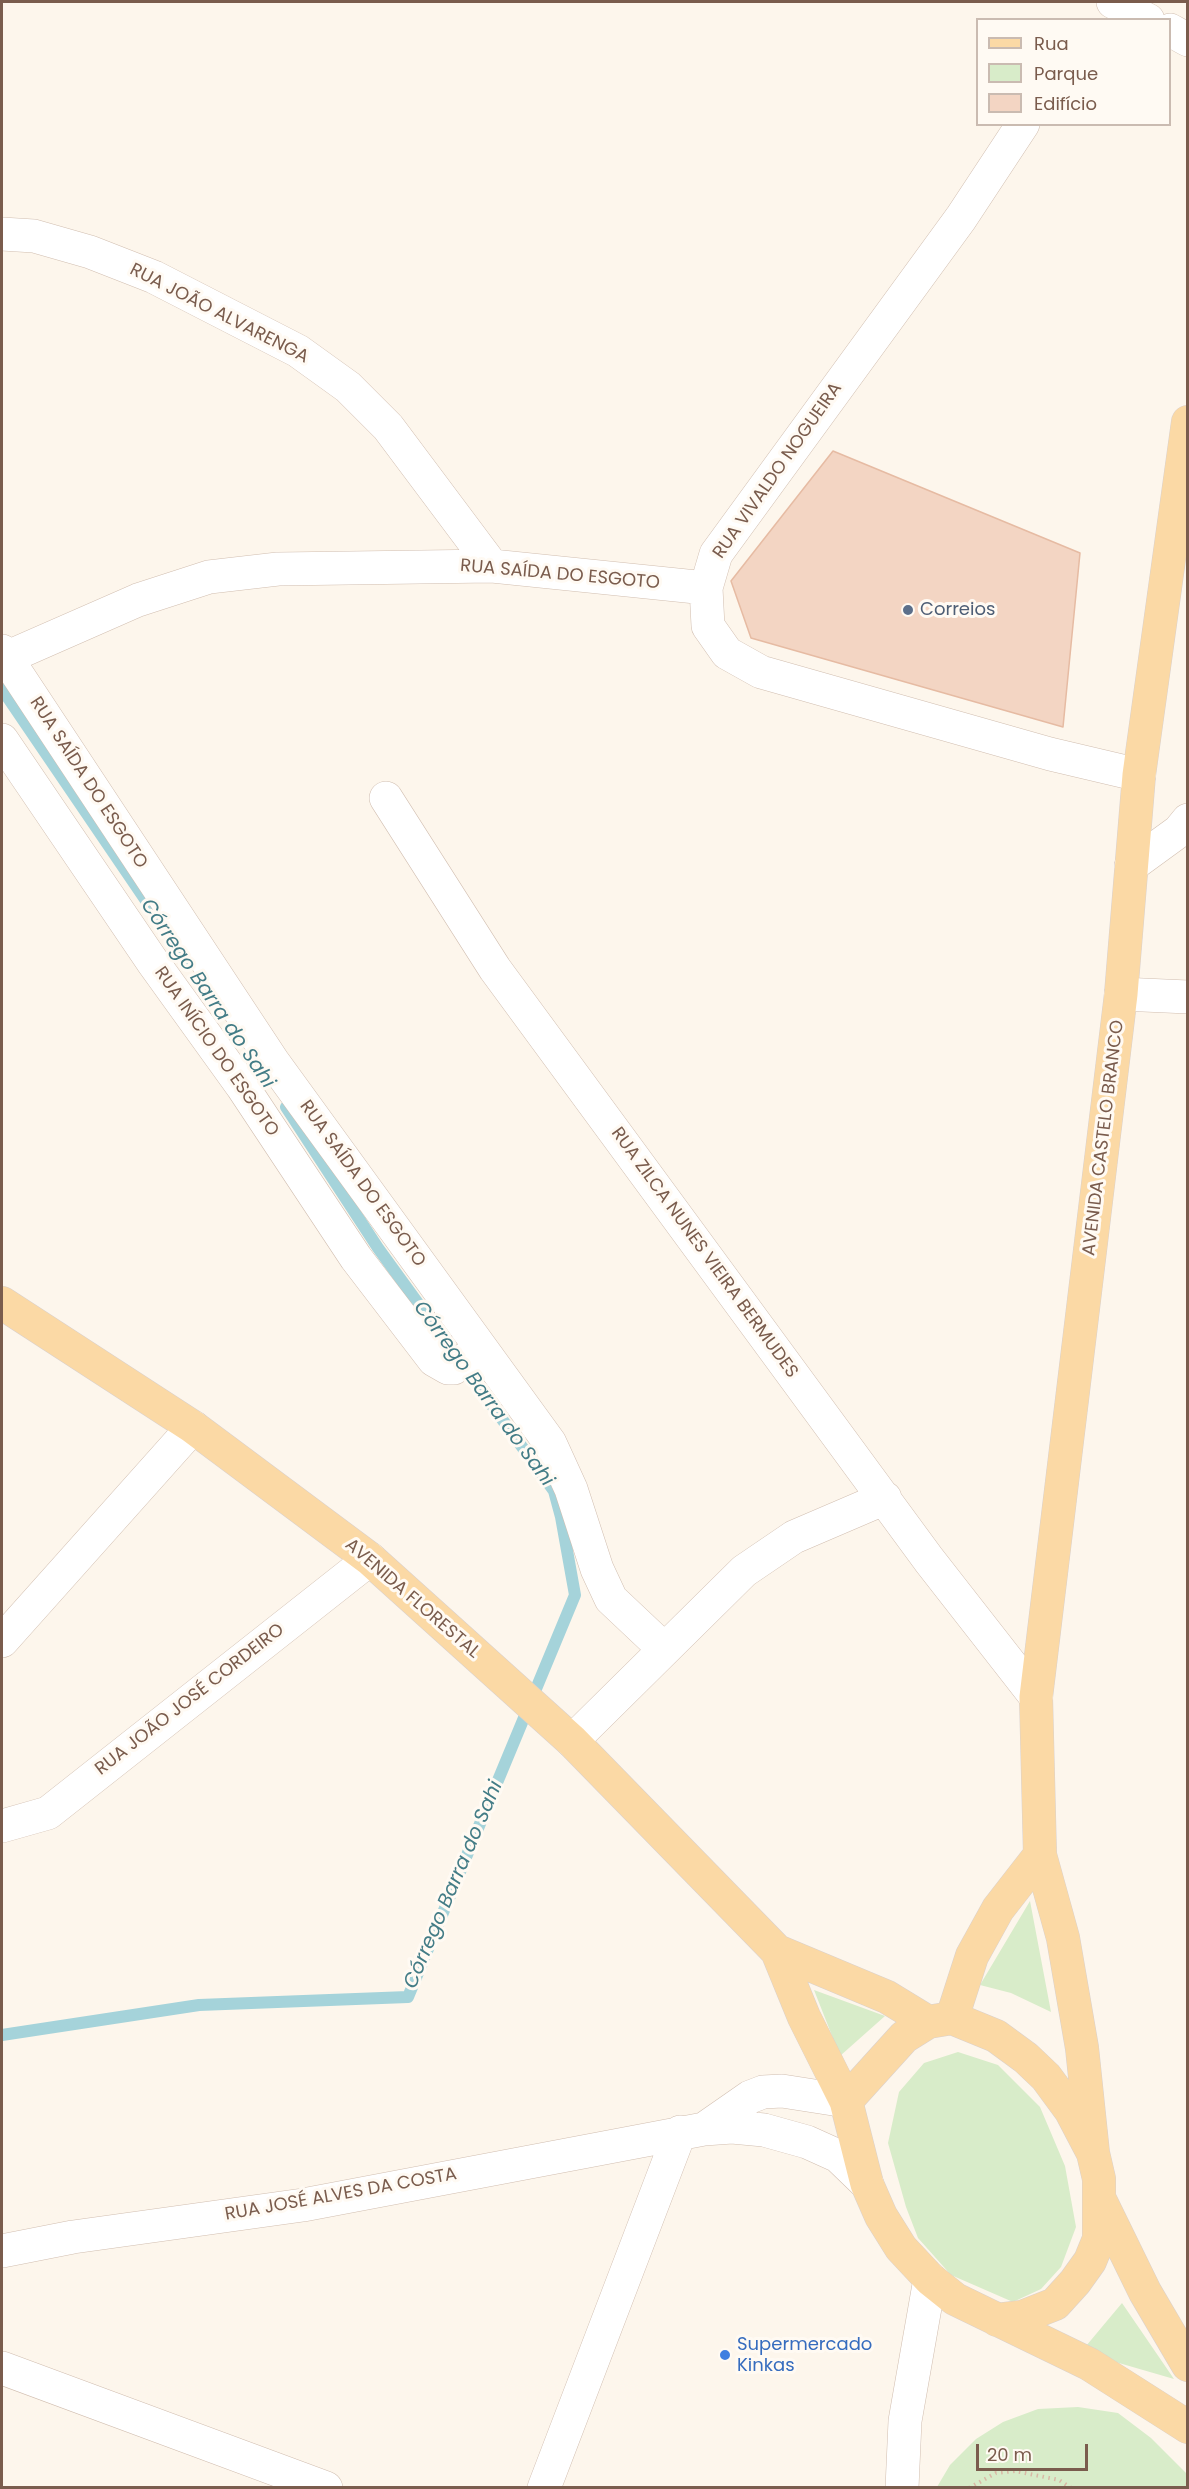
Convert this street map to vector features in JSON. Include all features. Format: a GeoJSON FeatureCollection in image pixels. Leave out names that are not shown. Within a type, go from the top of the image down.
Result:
{"type":"FeatureCollection","features":[{"type":"Feature","properties":{"kind":"main road","name":"AVENIDA CASTELO BRANCO"},"geometry":{"type":"LineString","coordinates":[[1093,2154],[1082,2048],[1064,1938],[1040,1855],[1036,1697],[1121,994],[1139,775],[1188,422]]}},
{"type":"Feature","properties":{"kind":"main road","name":"AVENIDA FLORESTAL"},"geometry":{"type":"LineString","coordinates":[[2,1303],[193,1427],[370,1559],[572,1741],[777,1950],[940,2020],[996,2036],[1026,2058],[1046,2077],[1071,2111],[1093,2154]]}},
{"type":"Feature","properties":{"kind":"main road"},"geometry":{"type":"LineString","coordinates":[[846,2101],[904,2037],[940,2020],[998,1909],[1040,1855]]}},
{"type":"Feature","properties":{"kind":"main road","name":"AVENIDA FLORESTAL"},"geometry":{"type":"LineString","coordinates":[[777,1950],[804,2017],[846,2101],[867,2184],[886,2224],[901,2248],[930,2279],[955,2299],[1089,2364],[1188,2427]]}},
{"type":"Feature","properties":{"kind":"main road"},"geometry":{"type":"LineString","coordinates":[[997,2320],[1040,2311],[1055,2304],[1076,2282],[1090,2261],[1099,2239],[1101,2201],[1093,2154]]}},
{"type":"Feature","properties":{"kind":"main road"},"geometry":{"type":"LineString","coordinates":[[1101,2201],[1145,2292],[1188,2365]]}},
{"type":"Feature","properties":{"kind":"street"},"geometry":{"type":"LineString","coordinates":[[1094,18],[1105,2]]}},
{"type":"Feature","properties":{"kind":"street"},"geometry":{"type":"LineString","coordinates":[[1113,2],[1144,18]]}},
{"type":"Feature","properties":{"kind":"street"},"geometry":{"type":"LineString","coordinates":[[1171,31],[1188,40]]}},
{"type":"Feature","properties":{"kind":"street","name":"RUA VIVALDO NOGUEIRA"},"geometry":{"type":"LineString","coordinates":[[1022,126],[961,218],[716,554],[706,588],[708,626],[727,653],[761,672],[1050,754],[1139,775]]}},
{"type":"Feature","properties":{"kind":"street","name":"RUA JOÃO ALVARENGA"},"geometry":{"type":"LineString","coordinates":[[2,234],[34,236],[90,252],[154,277],[298,351],[348,387],[388,427],[492,566]]}},
{"type":"Feature","properties":{"kind":"street","name":"RUA SAÍDA DO ESGOTO"},"geometry":{"type":"LineString","coordinates":[[664,1649],[611,1599],[597,1569],[572,1489],[550,1443],[267,1053],[4,654],[138,600],[209,577],[278,569],[492,566],[706,588]]}},
{"type":"Feature","properties":{"kind":"street","name":"RUA INÍCIO DO ESGOTO"},"geometry":{"type":"LineString","coordinates":[[2,740],[152,961],[242,1086],[356,1258],[434,1360],[448,1368],[454,1368],[480,1348]]}},
{"type":"Feature","properties":{"kind":"street","name":"RUA ZILCA NUNES VIEIRA BERMUDES"},"geometry":{"type":"LineString","coordinates":[[386,798],[495,969],[950,1587],[1036,1697]]}},
{"type":"Feature","properties":{"kind":"street"},"geometry":{"type":"LineString","coordinates":[[1131,866],[1179,831],[1188,820]]}},
{"type":"Feature","properties":{"kind":"street"},"geometry":{"type":"LineString","coordinates":[[1121,994],[1188,997]]}},
{"type":"Feature","properties":{"kind":"street"},"geometry":{"type":"LineString","coordinates":[[2,1641],[193,1427]]}},
{"type":"Feature","properties":{"kind":"street"},"geometry":{"type":"LineString","coordinates":[[572,1741],[744,1571],[770,1552],[814,1527],[885,1498]]}},
{"type":"Feature","properties":{"kind":"street","name":"RUA JOÃO JOSÉ CORDEIRO"},"geometry":{"type":"LineString","coordinates":[[2,1826],[48,1813],[370,1559]]}},
{"type":"Feature","properties":{"kind":"street"},"geometry":{"type":"LineString","coordinates":[[544,2487],[692,2130],[763,2092],[782,2091],[846,2101]]}},
{"type":"Feature","properties":{"kind":"street","name":"RUA JOSÉ ALVES DA COSTA"},"geometry":{"type":"LineString","coordinates":[[2,2251],[73,2237],[303,2205],[692,2130],[732,2127],[764,2130],[807,2142],[838,2156],[867,2184]]}},
{"type":"Feature","properties":{"kind":"street"},"geometry":{"type":"LineString","coordinates":[[902,2487],[906,2421],[930,2279]]}},
{"type":"Feature","properties":{"kind":"street"},"geometry":{"type":"LineString","coordinates":[[2,2368],[326,2487]]}},
{"type":"Feature","properties":{"kind":"path"},"geometry":{"type":"LineString","coordinates":[[969,2487],[996,2473],[1015,2471],[1059,2480],[1071,2487]]}},
{"type":"Feature","properties":{"kind":"green space"},"geometry":{"type":"Polygon","coordinates":[[[1030,1901],[1051,2012],[1011,1993],[980,1985],[1030,1901]]]}},
{"type":"Feature","properties":{"kind":"green space"},"geometry":{"type":"Polygon","coordinates":[[[814,1990],[885,2016],[840,2056],[814,1990]]]}},
{"type":"Feature","properties":{"kind":"green space"},"geometry":{"type":"Polygon","coordinates":[[[958,2052],[998,2065],[1040,2107],[1065,2166],[1076,2227],[1061,2267],[1041,2289],[1013,2302],[951,2275],[918,2238],[906,2207],[888,2143],[899,2092],[924,2063],[958,2052]]]}},
{"type":"Feature","properties":{"kind":"green space"},"geometry":{"type":"Polygon","coordinates":[[[1122,2303],[1174,2379],[1081,2352],[1122,2303]]]}},
{"type":"Feature","properties":{"kind":"green space"},"geometry":{"type":"Polygon","coordinates":[[[1078,2407],[1118,2413],[1151,2438],[1187,2474],[1187,2487],[937,2487],[950,2465],[976,2439],[1003,2422],[1038,2409],[1078,2407]]]}},
{"type":"Feature","properties":{"kind":"building","name":"Correios"},"geometry":{"type":"Polygon","coordinates":[[[833,451],[1080,553],[1063,727],[751,638],[731,581],[833,451]]]}},
{"type":"Feature","properties":{"kind":"waterway","name":"Córrego Barra do Sahi"},"geometry":{"type":"LineString","coordinates":[[2,689],[187,961]]}},
{"type":"Feature","properties":{"kind":"waterway","name":"Córrego Barra do Sahi"},"geometry":{"type":"LineString","coordinates":[[2,2035],[199,2005],[408,1997],[575,1595],[554,1491],[378,1248],[286,1107]]}},
{"type":"Feature","properties":{"kind":"place","name":"Correios"},"geometry":{"type":"Point","coordinates":[908,610]}},
{"type":"Feature","properties":{"kind":"place","name":"Supermercado Kinkas"},"geometry":{"type":"Point","coordinates":[725,2355]}}]}
